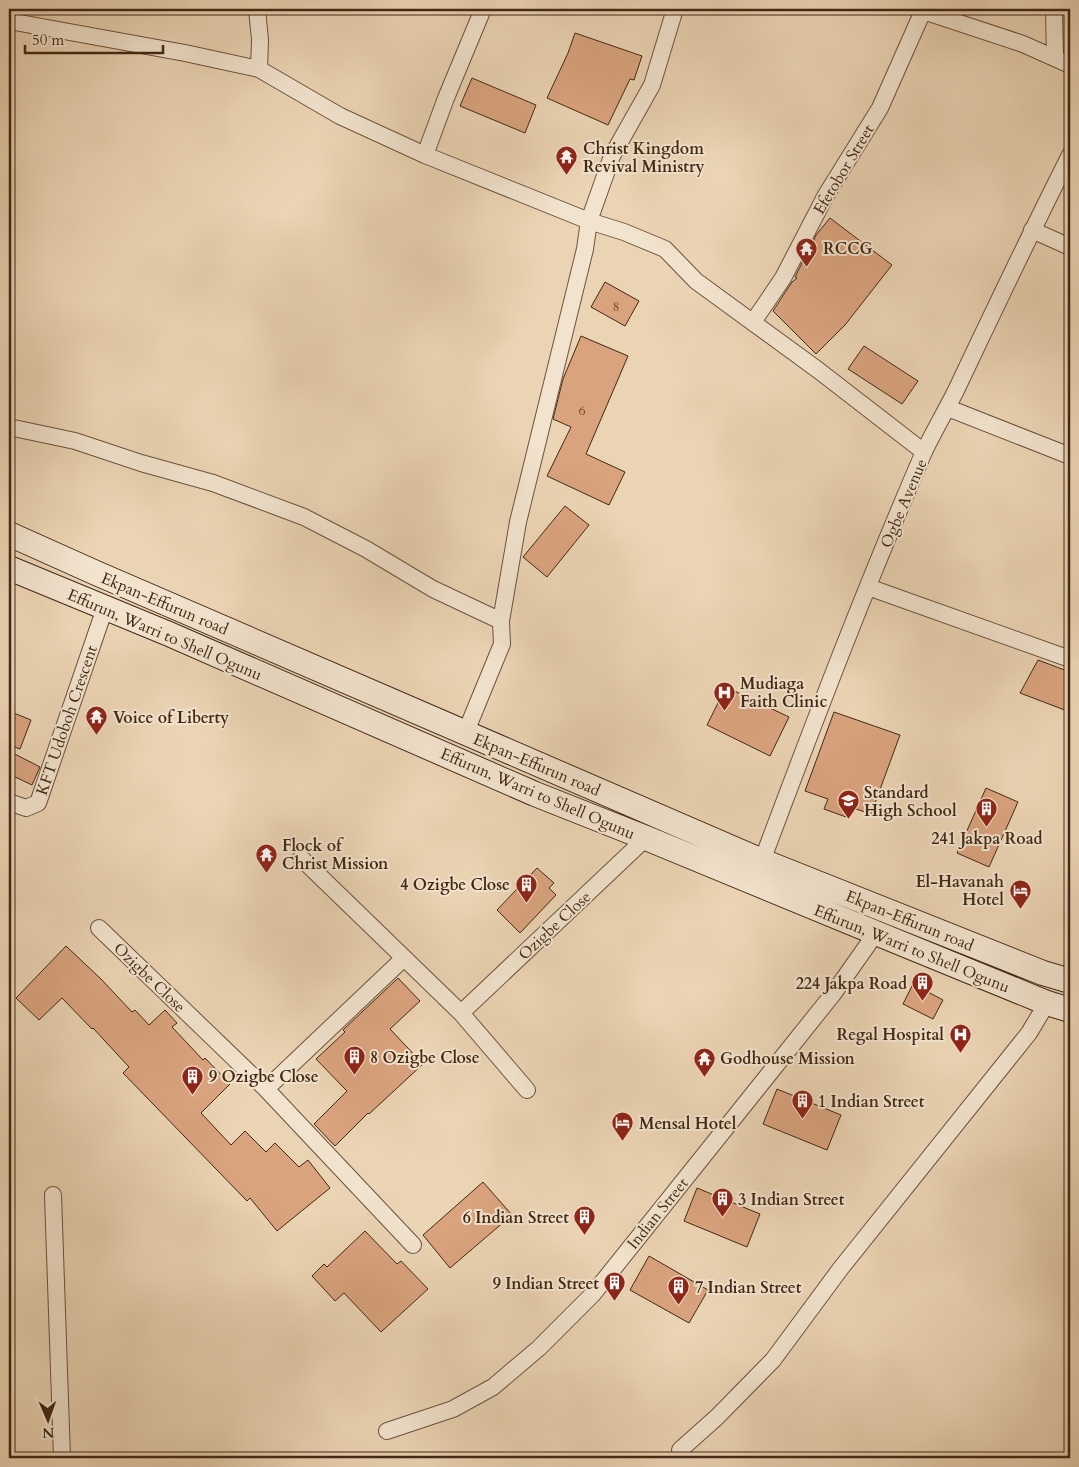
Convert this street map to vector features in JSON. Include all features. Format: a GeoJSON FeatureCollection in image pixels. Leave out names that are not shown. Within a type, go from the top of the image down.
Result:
{"type":"FeatureCollection","features":[{"type":"Feature","properties":{"kind":"main road","name":"Ekpan-Effurun road"},"geometry":{"type":"LineString","coordinates":[[9,534],[96,574],[762,861],[1042,973],[1070,981]]}},
{"type":"Feature","properties":{"kind":"main road","name":"Effurun, Warri to Shell Ogunu"},"geometry":{"type":"LineString","coordinates":[[9,568],[169,634],[535,794],[1047,1003],[1070,1010]]}},
{"type":"Feature","properties":{"kind":"street"},"geometry":{"type":"LineString","coordinates":[[258,9],[259,69]]}},
{"type":"Feature","properties":{"kind":"street"},"geometry":{"type":"LineString","coordinates":[[425,155],[446,98],[483,9]]}},
{"type":"Feature","properties":{"kind":"street"},"geometry":{"type":"LineString","coordinates":[[465,734],[502,644],[501,620],[518,522],[585,249],[589,221],[612,156],[652,85],[675,9]]}},
{"type":"Feature","properties":{"kind":"street"},"geometry":{"type":"LineString","coordinates":[[1054,9],[1063,61]]}},
{"type":"Feature","properties":{"kind":"street"},"geometry":{"type":"LineString","coordinates":[[920,10],[1023,44],[1063,61]]}},
{"type":"Feature","properties":{"kind":"street","name":"Efetobor Street"},"geometry":{"type":"LineString","coordinates":[[753,322],[783,278],[826,195],[880,108],[920,10]]}},
{"type":"Feature","properties":{"kind":"street"},"geometry":{"type":"LineString","coordinates":[[9,21],[185,53],[259,69],[340,116],[425,155],[589,221],[624,232],[665,249],[696,281],[818,370],[924,452]]}},
{"type":"Feature","properties":{"kind":"street","name":"Ogbe Avenue"},"geometry":{"type":"LineString","coordinates":[[762,861],[868,587],[924,452],[948,408],[1032,230],[1070,156]]}},
{"type":"Feature","properties":{"kind":"street"},"geometry":{"type":"LineString","coordinates":[[1032,230],[1070,247]]}},
{"type":"Feature","properties":{"kind":"street"},"geometry":{"type":"LineString","coordinates":[[948,408],[1070,456]]}},
{"type":"Feature","properties":{"kind":"street"},"geometry":{"type":"LineString","coordinates":[[9,427],[76,441],[141,463],[213,483],[304,517],[366,549],[433,589],[501,620]]}},
{"type":"Feature","properties":{"kind":"street"},"geometry":{"type":"LineString","coordinates":[[868,587],[1070,659]]}},
{"type":"Feature","properties":{"kind":"street","name":"KFT Udoboh Crescent"},"geometry":{"type":"LineString","coordinates":[[9,802],[26,808],[38,803],[105,608]]}},
{"type":"Feature","properties":{"kind":"street","name":"Ozigbe Close"},"geometry":{"type":"LineString","coordinates":[[461,1013],[646,838]]}},
{"type":"Feature","properties":{"kind":"street"},"geometry":{"type":"LineString","coordinates":[[301,858],[461,1013],[527,1090]]}},
{"type":"Feature","properties":{"kind":"street","name":"Ozigbe Close"},"geometry":{"type":"LineString","coordinates":[[98,928],[266,1089],[413,1245]]}},
{"type":"Feature","properties":{"kind":"street","name":"Indian Street"},"geometry":{"type":"LineString","coordinates":[[388,1431],[453,1409],[493,1388],[539,1348],[593,1294],[833,994],[876,933]]}},
{"type":"Feature","properties":{"kind":"street"},"geometry":{"type":"LineString","coordinates":[[266,1089],[404,958]]}},
{"type":"Feature","properties":{"kind":"street"},"geometry":{"type":"LineString","coordinates":[[680,1450],[717,1417],[773,1360],[841,1268],[1029,1033],[1047,1003]]}},
{"type":"Feature","properties":{"kind":"street"},"geometry":{"type":"LineString","coordinates":[[53,1195],[62,1458]]}},
{"type":"Feature","properties":{"kind":"building"},"geometry":{"type":"Polygon","coordinates":[[[575,33],[642,56],[634,80],[630,79],[608,125],[547,98],[575,33]]]}},
{"type":"Feature","properties":{"kind":"building"},"geometry":{"type":"Polygon","coordinates":[[[472,78],[536,105],[525,133],[460,106],[472,78]]]}},
{"type":"Feature","properties":{"kind":"building"},"geometry":{"type":"Polygon","coordinates":[[[830,218],[892,265],[845,325],[816,354],[773,311],[792,282],[797,278],[795,277],[803,261],[815,246],[812,244],[816,235],[830,218]]]}},
{"type":"Feature","properties":{"kind":"building"},"geometry":{"type":"Polygon","coordinates":[[[605,282],[639,301],[625,326],[591,307],[605,282]]]}},
{"type":"Feature","properties":{"kind":"building"},"geometry":{"type":"Polygon","coordinates":[[[581,336],[628,356],[586,454],[625,472],[609,505],[547,476],[571,427],[553,419],[563,379],[581,336]]]}},
{"type":"Feature","properties":{"kind":"building"},"geometry":{"type":"Polygon","coordinates":[[[864,346],[918,381],[902,404],[848,369],[864,346]]]}},
{"type":"Feature","properties":{"kind":"building"},"geometry":{"type":"Polygon","coordinates":[[[565,506],[589,525],[547,577],[523,557],[565,506]]]}},
{"type":"Feature","properties":{"kind":"building"},"geometry":{"type":"Polygon","coordinates":[[[1038,660],[1070,672],[1070,712],[1020,693],[1038,660]]]}},
{"type":"Feature","properties":{"kind":"building"},"geometry":{"type":"Polygon","coordinates":[[[726,687],[789,717],[770,756],[707,725],[726,687]]]}},
{"type":"Feature","properties":{"kind":"building"},"geometry":{"type":"Polygon","coordinates":[[[9,711],[31,720],[20,749],[9,745],[9,711]]]}},
{"type":"Feature","properties":{"kind":"building"},"geometry":{"type":"Polygon","coordinates":[[[834,712],[900,735],[871,814],[850,807],[846,817],[824,809],[828,799],[805,791],[834,712]]]}},
{"type":"Feature","properties":{"kind":"building"},"geometry":{"type":"Polygon","coordinates":[[[9,751],[40,767],[32,785],[9,774],[9,751]]]}},
{"type":"Feature","properties":{"kind":"building","name":"241 Jakpa Road"},"geometry":{"type":"Polygon","coordinates":[[[986,788],[1018,802],[989,867],[957,853],[986,788]]]}},
{"type":"Feature","properties":{"kind":"building","name":"4 Ozigbe Close"},"geometry":{"type":"Polygon","coordinates":[[[537,868],[554,883],[549,888],[556,895],[520,933],[497,910],[537,868]]]}},
{"type":"Feature","properties":{"kind":"building"},"geometry":{"type":"Polygon","coordinates":[[[66,946],[132,1012],[135,1010],[149,1025],[165,1010],[177,1023],[172,1027],[203,1060],[205,1058],[230,1084],[201,1113],[231,1145],[245,1131],[266,1152],[275,1143],[299,1167],[308,1160],[330,1188],[277,1231],[250,1198],[247,1201],[123,1073],[129,1067],[62,998],[39,1020],[16,998],[66,946]]]}},
{"type":"Feature","properties":{"kind":"building"},"geometry":{"type":"Polygon","coordinates":[[[398,978],[420,1001],[390,1029],[423,1064],[368,1113],[335,1146],[314,1124],[347,1091],[316,1059],[345,1032],[343,1030],[398,978]]]}},
{"type":"Feature","properties":{"kind":"building","name":"224 Jakpa Road"},"geometry":{"type":"Polygon","coordinates":[[[913,984],[943,1000],[933,1019],[903,1004],[913,984]]]}},
{"type":"Feature","properties":{"kind":"building","name":"1 Indian Street"},"geometry":{"type":"Polygon","coordinates":[[[777,1089],[841,1115],[827,1150],[763,1124],[777,1089]]]}},
{"type":"Feature","properties":{"kind":"building"},"geometry":{"type":"Polygon","coordinates":[[[483,1182],[512,1215],[450,1268],[423,1235],[483,1182]]]}},
{"type":"Feature","properties":{"kind":"building","name":"3 Indian Street"},"geometry":{"type":"Polygon","coordinates":[[[697,1188],[760,1214],[747,1247],[684,1221],[697,1188]]]}},
{"type":"Feature","properties":{"kind":"building"},"geometry":{"type":"Polygon","coordinates":[[[365,1231],[397,1264],[401,1261],[428,1289],[381,1332],[344,1293],[335,1301],[312,1276],[324,1264],[327,1267],[365,1231]]]}},
{"type":"Feature","properties":{"kind":"building","name":"7 Indian Street"},"geometry":{"type":"Polygon","coordinates":[[[649,1256],[708,1290],[689,1323],[630,1290],[649,1256]]]}},
{"type":"Feature","properties":{"kind":"place","name":"Christ Kingdom Revival Ministry"},"geometry":{"type":"Point","coordinates":[567,176]}},
{"type":"Feature","properties":{"kind":"place","name":"RCCG"},"geometry":{"type":"Point","coordinates":[807,267]}},
{"type":"Feature","properties":{"kind":"place","name":"Mudiaga Faith Clinic"},"geometry":{"type":"Point","coordinates":[724,711]}},
{"type":"Feature","properties":{"kind":"place","name":"Voice of Liberty"},"geometry":{"type":"Point","coordinates":[97,736]}},
{"type":"Feature","properties":{"kind":"place","name":"Standard High School"},"geometry":{"type":"Point","coordinates":[848,820]}},
{"type":"Feature","properties":{"kind":"place","name":"241 Jakpa Road"},"geometry":{"type":"Point","coordinates":[987,828]}},
{"type":"Feature","properties":{"kind":"place","name":"Flock of Christ Mission"},"geometry":{"type":"Point","coordinates":[266,873]}},
{"type":"Feature","properties":{"kind":"place","name":"4 Ozigbe Close"},"geometry":{"type":"Point","coordinates":[526,903]}},
{"type":"Feature","properties":{"kind":"place","name":"El-Havanah Hotel"},"geometry":{"type":"Point","coordinates":[1020,909]}},
{"type":"Feature","properties":{"kind":"place","name":"224 Jakpa Road"},"geometry":{"type":"Point","coordinates":[923,1002]}},
{"type":"Feature","properties":{"kind":"place","name":"Regal Hospital"},"geometry":{"type":"Point","coordinates":[960,1053]}},
{"type":"Feature","properties":{"kind":"place","name":"8 Ozigbe Close"},"geometry":{"type":"Point","coordinates":[354,1076]}},
{"type":"Feature","properties":{"kind":"place","name":"Godhouse Mission"},"geometry":{"type":"Point","coordinates":[704,1077]}},
{"type":"Feature","properties":{"kind":"place","name":"9 Ozigbe Close"},"geometry":{"type":"Point","coordinates":[193,1095]}},
{"type":"Feature","properties":{"kind":"place","name":"1 Indian Street"},"geometry":{"type":"Point","coordinates":[802,1120]}},
{"type":"Feature","properties":{"kind":"place","name":"Mensal Hotel"},"geometry":{"type":"Point","coordinates":[623,1142]}},
{"type":"Feature","properties":{"kind":"place","name":"3 Indian Street"},"geometry":{"type":"Point","coordinates":[722,1218]}},
{"type":"Feature","properties":{"kind":"place","name":"6 Indian Street"},"geometry":{"type":"Point","coordinates":[585,1236]}},
{"type":"Feature","properties":{"kind":"place","name":"9 Indian Street"},"geometry":{"type":"Point","coordinates":[615,1302]}},
{"type":"Feature","properties":{"kind":"place","name":"7 Indian Street"},"geometry":{"type":"Point","coordinates":[679,1306]}}]}
